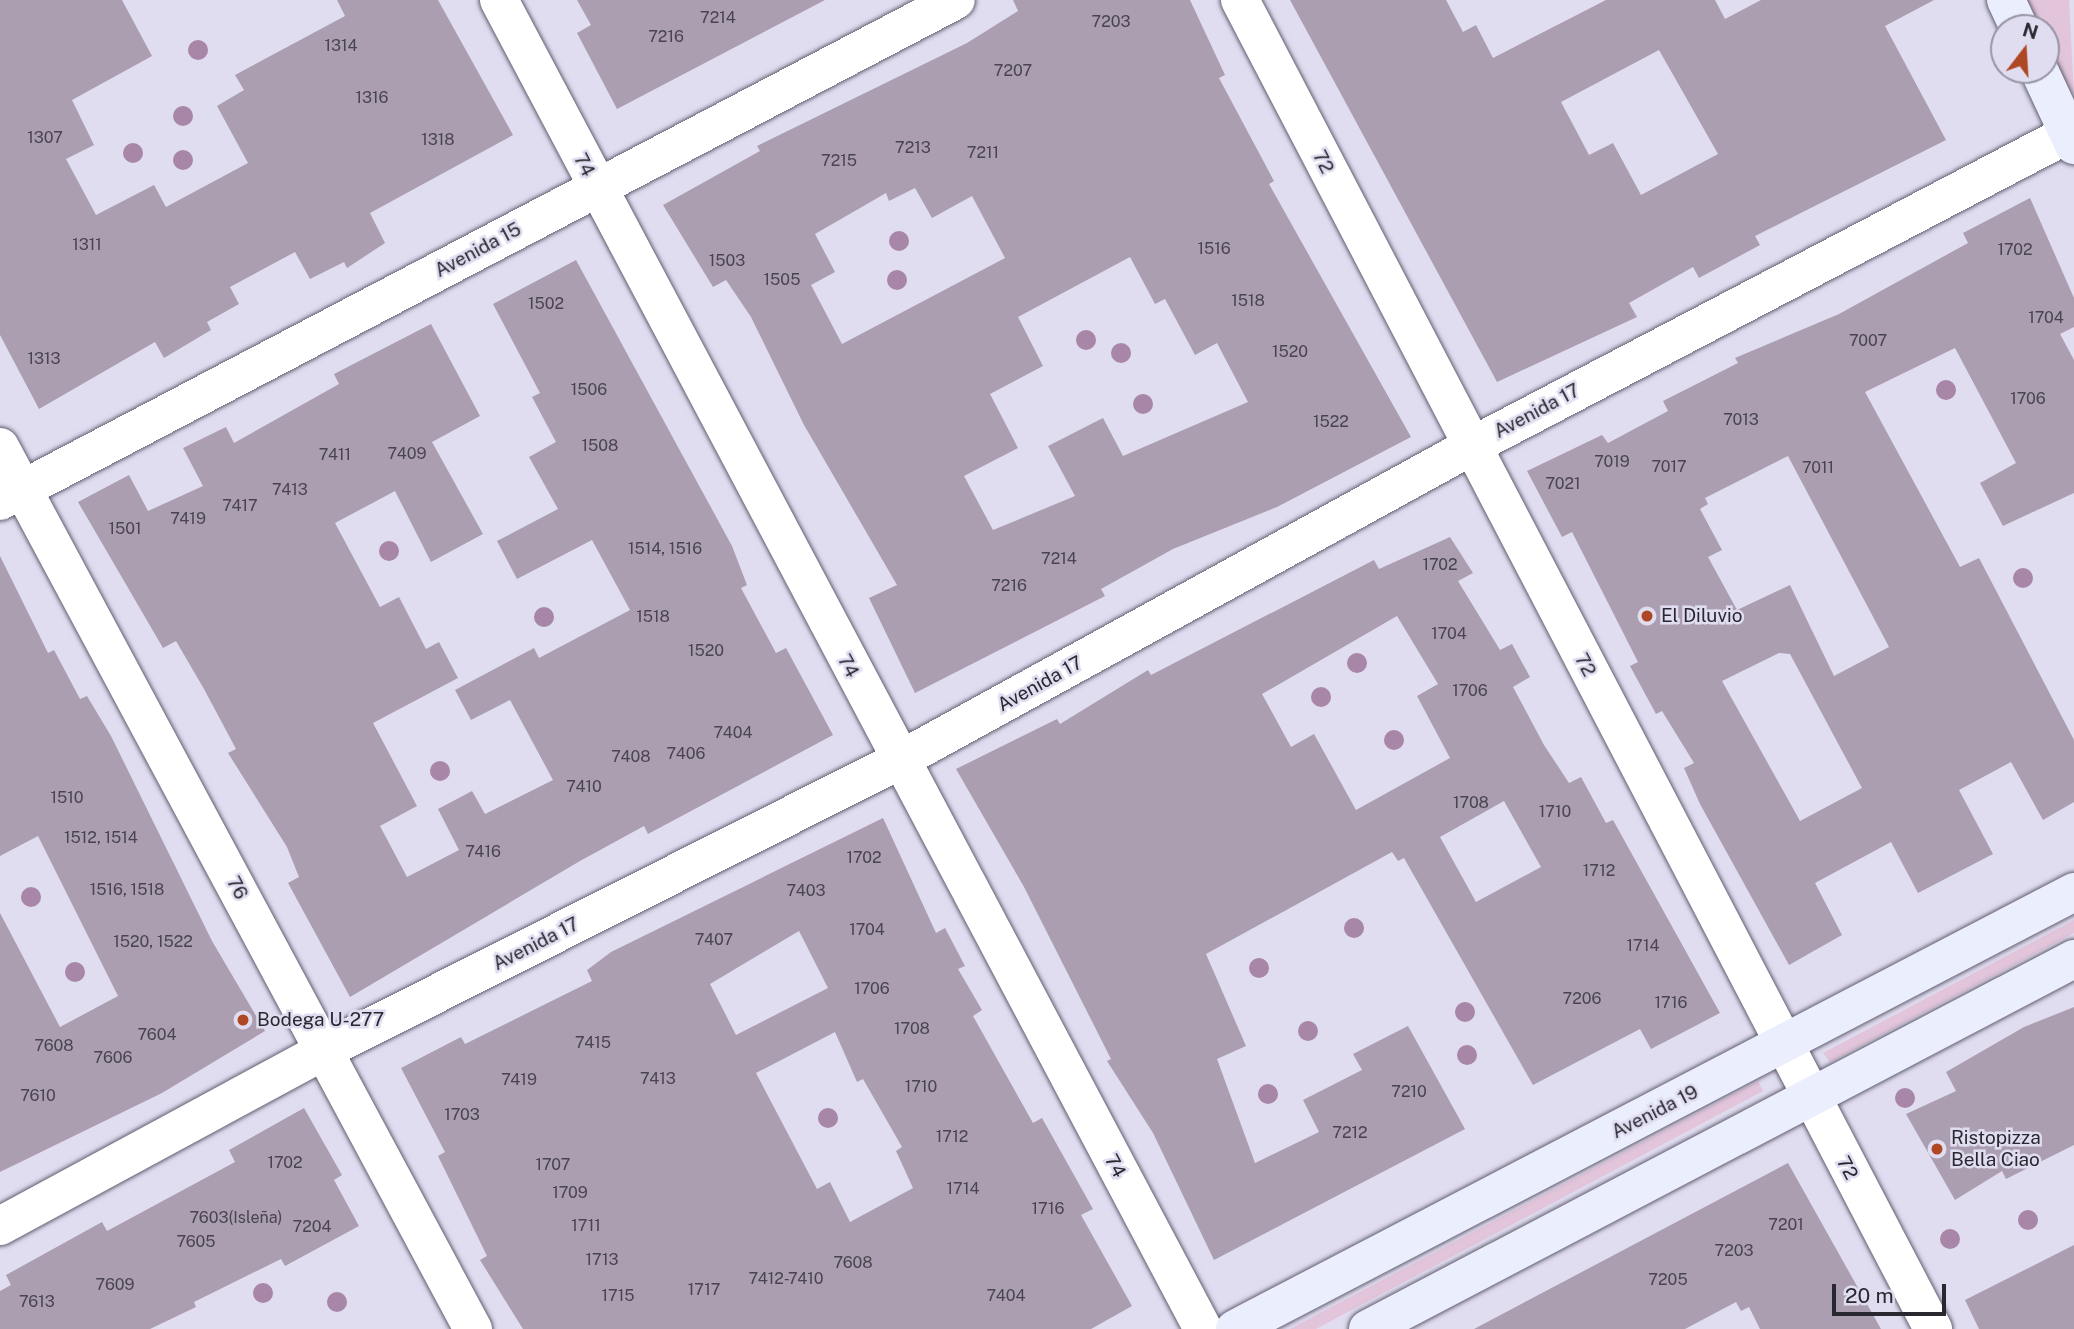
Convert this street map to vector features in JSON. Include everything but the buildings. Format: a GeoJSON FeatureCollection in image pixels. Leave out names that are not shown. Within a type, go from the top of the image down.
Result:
{"type":"FeatureCollection","features":[{"type":"Feature","properties":{"kind":"main road"},"geometry":{"type":"LineString","coordinates":[[2046,84],[2072,136]]}},
{"type":"Feature","properties":{"kind":"main road","name":"Avenida 19"},"geometry":{"type":"LineString","coordinates":[[1235,1329],[2074,892]]}},
{"type":"Feature","properties":{"kind":"main road"},"geometry":{"type":"LineString","coordinates":[[1368,1329],[1811,1100],[2074,958]]}},
{"type":"Feature","properties":{"kind":"street","name":"74"},"geometry":{"type":"LineString","coordinates":[[499,0],[898,761],[1203,1329]]}},
{"type":"Feature","properties":{"kind":"street","name":"Avenida 15"},"geometry":{"type":"LineString","coordinates":[[11,495],[956,0]]}},
{"type":"Feature","properties":{"kind":"street","name":"72"},"geometry":{"type":"LineString","coordinates":[[1240,0],[1470,447],[1933,1329]]}},
{"type":"Feature","properties":{"kind":"street","name":"Avenida 17"},"geometry":{"type":"LineString","coordinates":[[0,1226],[325,1050],[898,761],[1470,447],[2072,136]]}},
{"type":"Feature","properties":{"kind":"street","name":"76"},"geometry":{"type":"LineString","coordinates":[[0,447],[11,495],[325,1050],[474,1329]]}},
{"type":"Feature","properties":{"kind":"shaded area"},"geometry":{"type":"Polygon","coordinates":[[[2020,0],[2069,0],[2074,95],[2060,72],[2060,14],[2028,14],[2020,0]]]}},
{"type":"Feature","properties":{"kind":"shaded area"},"geometry":{"type":"Polygon","coordinates":[[[2074,920],[2074,933],[1830,1062],[1823,1053],[2074,920]]]}},
{"type":"Feature","properties":{"kind":"shaded area"},"geometry":{"type":"Polygon","coordinates":[[[1758,1081],[1763,1091],[1316,1329],[1290,1329],[1758,1081]]]}},
{"type":"Feature","properties":{"kind":"place","name":"El Diluvio"},"geometry":{"type":"Point","coordinates":[1647,616]}},
{"type":"Feature","properties":{"kind":"place","name":"Bodega U-277"},"geometry":{"type":"Point","coordinates":[243,1020]}},
{"type":"Feature","properties":{"kind":"place","name":"Ristopizza Bella Ciao"},"geometry":{"type":"Point","coordinates":[1937,1149]}}]}
